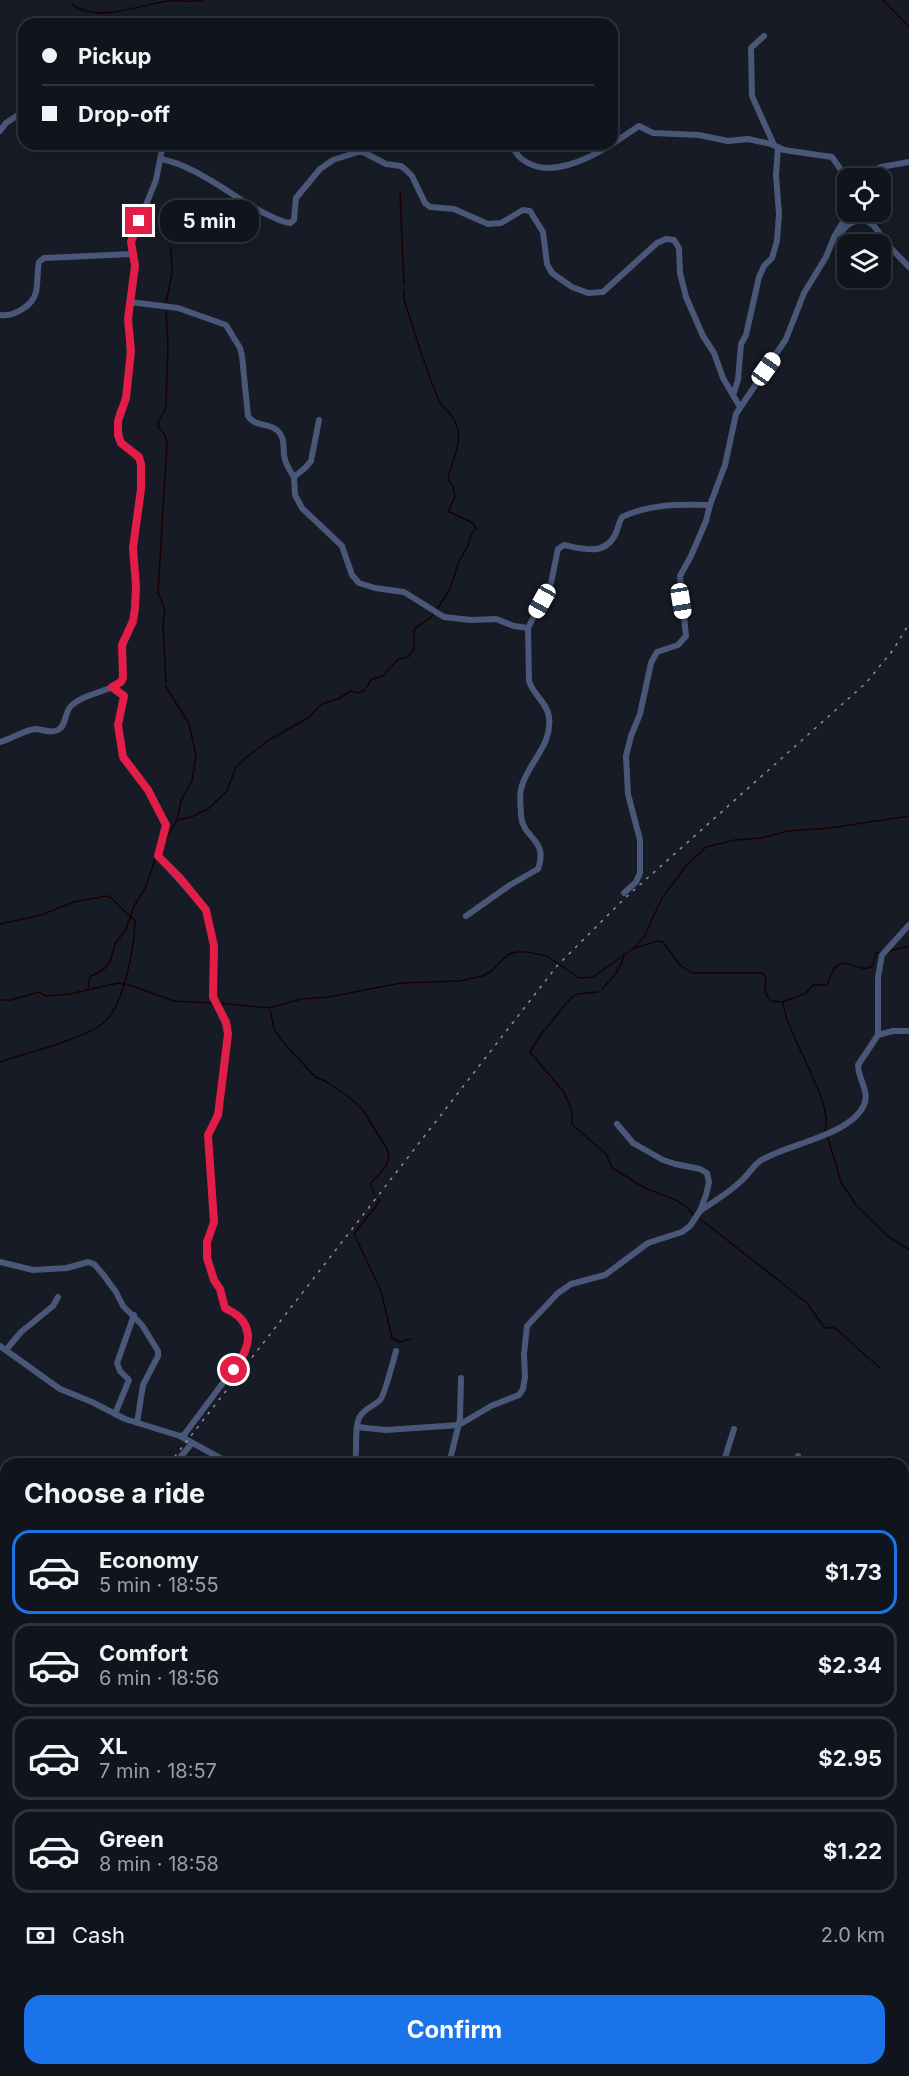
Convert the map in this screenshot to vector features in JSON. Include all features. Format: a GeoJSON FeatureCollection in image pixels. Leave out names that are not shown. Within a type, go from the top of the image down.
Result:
{"type":"FeatureCollection","features":[{"type":"Feature","properties":{"kind":"street"},"geometry":{"type":"LineString","coordinates":[[732,395],[738,380],[741,344],[746,335],[759,277],[764,266],[772,258],[777,241],[779,205],[776,146],[751,91],[751,48],[764,36]]}},
{"type":"Feature","properties":{"kind":"street"},"geometry":{"type":"LineString","coordinates":[[0,131],[6,123],[18,115]]}},
{"type":"Feature","properties":{"kind":"street"},"geometry":{"type":"LineString","coordinates":[[618,140],[639,126],[653,133],[708,136],[728,141],[748,139],[784,150],[832,157],[840,168]]}},
{"type":"Feature","properties":{"kind":"street"},"geometry":{"type":"LineString","coordinates":[[0,742],[34,729],[54,732],[62,728],[71,706],[86,696],[112,687],[121,682],[123,678],[122,645],[133,621],[136,586],[133,548],[141,489],[139,457],[121,443],[118,430],[119,414],[126,398],[130,360],[130,302],[135,266],[132,237],[156,180],[162,150]]}},
{"type":"Feature","properties":{"kind":"street"},"geometry":{"type":"LineString","coordinates":[[515,150],[522,159],[534,165],[550,168],[580,161],[601,150]]}},
{"type":"Feature","properties":{"kind":"street"},"geometry":{"type":"LineString","coordinates":[[161,159],[208,178],[254,208],[290,223],[294,220],[296,198],[320,169],[333,160],[361,151],[386,164],[401,166],[405,169],[412,177],[425,203],[430,207],[454,209],[488,224],[501,223],[523,210],[530,211],[543,232],[547,264],[552,273],[572,287],[588,293],[603,291],[657,243],[666,239],[674,240],[679,248],[680,273],[686,297],[732,395],[740,407]]}},
{"type":"Feature","properties":{"kind":"street"},"geometry":{"type":"LineString","coordinates":[[879,168],[909,162]]}},
{"type":"Feature","properties":{"kind":"street"},"geometry":{"type":"LineString","coordinates":[[832,243],[846,225],[863,220],[874,226],[883,240],[909,267]]}},
{"type":"Feature","properties":{"kind":"street"},"geometry":{"type":"LineString","coordinates":[[624,893],[636,882],[640,873],[640,840],[626,780],[626,766],[629,742],[640,714],[648,673],[655,655],[661,650],[678,645],[686,636],[680,576],[706,521],[725,465],[732,426],[740,407],[786,339],[804,293],[844,222]]}},
{"type":"Feature","properties":{"kind":"street"},"geometry":{"type":"LineString","coordinates":[[0,315],[13,314],[31,302],[36,292],[39,262],[44,258],[133,254]]}},
{"type":"Feature","properties":{"kind":"street"},"geometry":{"type":"LineString","coordinates":[[130,302],[178,308],[226,325],[240,348],[242,356],[248,416],[254,423],[270,426],[278,431],[283,439],[286,464],[294,477],[294,491],[298,501],[310,516],[342,546],[352,575],[359,583],[404,592],[444,617],[471,620],[496,619],[514,626],[528,628]]}},
{"type":"Feature","properties":{"kind":"street"},"geometry":{"type":"LineString","coordinates":[[294,477],[311,461],[319,420]]}},
{"type":"Feature","properties":{"kind":"street"},"geometry":{"type":"LineString","coordinates":[[466,916],[510,885],[538,869],[540,864],[541,853],[537,842],[522,825],[520,795],[523,784],[544,745],[550,723],[545,704],[529,681],[528,628],[551,583],[556,552],[561,546],[588,550],[600,549],[614,537],[622,517],[643,509],[671,505],[710,505]]}},
{"type":"Feature","properties":{"kind":"street"},"geometry":{"type":"LineString","coordinates":[[112,687],[124,696],[118,725],[123,757],[148,790],[166,825],[158,856],[180,878],[206,910],[214,946],[213,997],[228,1030],[219,1107],[208,1135],[214,1222],[207,1242],[207,1258],[225,1308],[243,1320],[248,1346],[224,1384],[184,1436],[180,1436]]}},
{"type":"Feature","properties":{"kind":"street"},"geometry":{"type":"LineString","coordinates":[[700,1210],[738,1185],[759,1162],[821,1137],[848,1123],[857,1115],[865,1103],[866,1095],[858,1065],[878,1035],[880,958],[909,925]]}},
{"type":"Feature","properties":{"kind":"street"},"geometry":{"type":"LineString","coordinates":[[878,1035],[909,1030]]}},
{"type":"Feature","properties":{"kind":"street"},"geometry":{"type":"LineString","coordinates":[[357,1427],[386,1430],[459,1425],[491,1406],[521,1393],[525,1377],[524,1354],[527,1326],[561,1290],[571,1284],[605,1275],[648,1242],[682,1232],[690,1226],[700,1210],[708,1187],[708,1177],[704,1170],[663,1160],[633,1143],[617,1124]]}},
{"type":"Feature","properties":{"kind":"street"},"geometry":{"type":"LineString","coordinates":[[0,1262],[33,1270],[68,1268],[91,1263],[113,1288],[123,1306],[142,1325],[159,1354],[143,1384],[137,1423]]}},
{"type":"Feature","properties":{"kind":"street"},"geometry":{"type":"LineString","coordinates":[[58,1297],[53,1306],[3,1348],[60,1389],[137,1423],[180,1436],[220,1458]]}},
{"type":"Feature","properties":{"kind":"street"},"geometry":{"type":"LineString","coordinates":[[115,1414],[129,1380],[120,1371],[118,1359],[134,1316]]}},
{"type":"Feature","properties":{"kind":"street"},"geometry":{"type":"LineString","coordinates":[[356,1458],[357,1427],[364,1411],[382,1397],[396,1352]]}},
{"type":"Feature","properties":{"kind":"street"},"geometry":{"type":"LineString","coordinates":[[451,1458],[459,1425],[461,1378]]}},
{"type":"Feature","properties":{"kind":"street"},"geometry":{"type":"LineString","coordinates":[[725,1458],[734,1429]]}},
{"type":"Feature","properties":{"kind":"street"},"geometry":{"type":"LineString","coordinates":[[180,1458],[192,1443]]}},
{"type":"Feature","properties":{"kind":"waterway"},"geometry":{"type":"LineString","coordinates":[[72,4],[82,10],[107,13],[170,1],[203,0]]}},
{"type":"Feature","properties":{"kind":"waterway"},"geometry":{"type":"LineString","coordinates":[[883,0],[909,27]]}},
{"type":"Feature","properties":{"kind":"waterway"},"geometry":{"type":"LineString","coordinates":[[400,192],[404,285]]}},
{"type":"Feature","properties":{"kind":"waterway"},"geometry":{"type":"LineString","coordinates":[[166,303],[172,273],[171,247]]}},
{"type":"Feature","properties":{"kind":"waterway"},"geometry":{"type":"LineString","coordinates":[[404,290],[404,299],[432,384],[440,401],[454,420],[458,431],[458,443],[448,480],[453,486],[455,497],[448,511],[473,523],[476,529],[471,534],[468,546],[459,561],[450,589],[437,609]]}},
{"type":"Feature","properties":{"kind":"waterway"},"geometry":{"type":"LineString","coordinates":[[166,308],[168,347],[166,405],[158,427],[165,435],[167,443],[158,592],[165,610],[163,624],[166,683]]}},
{"type":"Feature","properties":{"kind":"waterway"},"geometry":{"type":"LineString","coordinates":[[177,820],[191,817],[208,809],[227,791],[236,767],[269,740],[308,718],[322,704],[338,699],[351,691],[357,693],[364,691],[371,680],[384,675],[398,659],[408,657],[414,649],[414,630],[433,614]]}},
{"type":"Feature","properties":{"kind":"waterway"},"geometry":{"type":"LineString","coordinates":[[164,843],[177,820],[181,801],[192,781],[196,755],[189,724],[166,687]]}},
{"type":"Feature","properties":{"kind":"waterway"},"geometry":{"type":"LineString","coordinates":[[219,1003],[269,1008],[301,999],[329,997],[401,983],[459,981],[483,976],[509,954],[517,952],[547,956],[579,978],[593,977],[634,948],[644,937],[662,898],[685,867],[706,847],[788,831],[830,828],[909,816]]}},
{"type":"Feature","properties":{"kind":"waterway"},"geometry":{"type":"LineString","coordinates":[[88,988],[90,977],[104,969],[110,962],[115,944],[126,929],[134,906],[145,889],[156,857]]}},
{"type":"Feature","properties":{"kind":"waterway"},"geometry":{"type":"LineString","coordinates":[[0,924],[41,915],[74,902],[106,896],[110,897],[135,921],[122,992],[109,1017],[101,1025],[80,1036],[0,1062]]}},
{"type":"Feature","properties":{"kind":"waterway"},"geometry":{"type":"LineString","coordinates":[[635,948],[658,941],[663,942],[680,965],[692,973],[762,973],[766,978],[765,990],[768,998],[782,1002],[805,994],[813,985],[827,985],[834,968],[842,963],[865,968],[871,967],[876,953],[882,952]]}},
{"type":"Feature","properties":{"kind":"waterway"},"geometry":{"type":"LineString","coordinates":[[890,951],[909,946]]}},
{"type":"Feature","properties":{"kind":"waterway"},"geometry":{"type":"LineString","coordinates":[[602,989],[619,969],[624,955]]}},
{"type":"Feature","properties":{"kind":"waterway"},"geometry":{"type":"LineString","coordinates":[[0,1000],[11,1000],[39,992],[46,996],[70,994],[118,983],[174,1001],[212,1003]]}},
{"type":"Feature","properties":{"kind":"waterway"},"geometry":{"type":"LineString","coordinates":[[598,992],[577,994],[571,998],[541,1034],[530,1052],[564,1092],[572,1112],[572,1124],[606,1154],[612,1168],[645,1188],[676,1200],[689,1209],[693,1215]]}},
{"type":"Feature","properties":{"kind":"waterway"},"geometry":{"type":"LineString","coordinates":[[783,1003],[786,1017],[823,1103],[826,1118],[825,1131]]}},
{"type":"Feature","properties":{"kind":"waterway"},"geometry":{"type":"LineString","coordinates":[[270,1010],[274,1029],[285,1044],[315,1077],[349,1097],[362,1109],[387,1149],[389,1155],[387,1164],[370,1184],[374,1194]]}},
{"type":"Feature","properties":{"kind":"waterway"},"geometry":{"type":"LineString","coordinates":[[828,1138],[841,1182],[856,1205],[890,1238],[909,1249]]}},
{"type":"Feature","properties":{"kind":"waterway"},"geometry":{"type":"LineString","coordinates":[[379,1199],[380,1201],[354,1234],[381,1291],[392,1338],[400,1342],[411,1339]]}},
{"type":"Feature","properties":{"kind":"waterway"},"geometry":{"type":"LineString","coordinates":[[699,1218],[806,1302],[825,1328],[835,1328],[880,1368]]}},
{"type":"Feature","properties":{"kind":"railway"},"geometry":{"type":"LineString","coordinates":[[174,1458],[557,966],[624,899],[866,683],[893,650],[909,624]]}},
{"type":"Feature","properties":{"kind":"route"},"geometry":{"type":"LineString","coordinates":[[139,221],[131,242],[135,266],[128,319],[130,360],[126,398],[119,414],[118,425],[121,443],[139,457],[141,464],[141,489],[133,548],[136,586],[133,621],[121,650],[123,678],[121,682],[112,687],[124,696],[118,725],[123,757],[148,790],[166,825],[158,856],[173,870],[206,910],[214,946],[213,997],[226,1022],[228,1034],[218,1115],[208,1135],[214,1222],[207,1242],[207,1258],[225,1308],[243,1320],[247,1332],[246,1352],[234,1370]]}}]}
